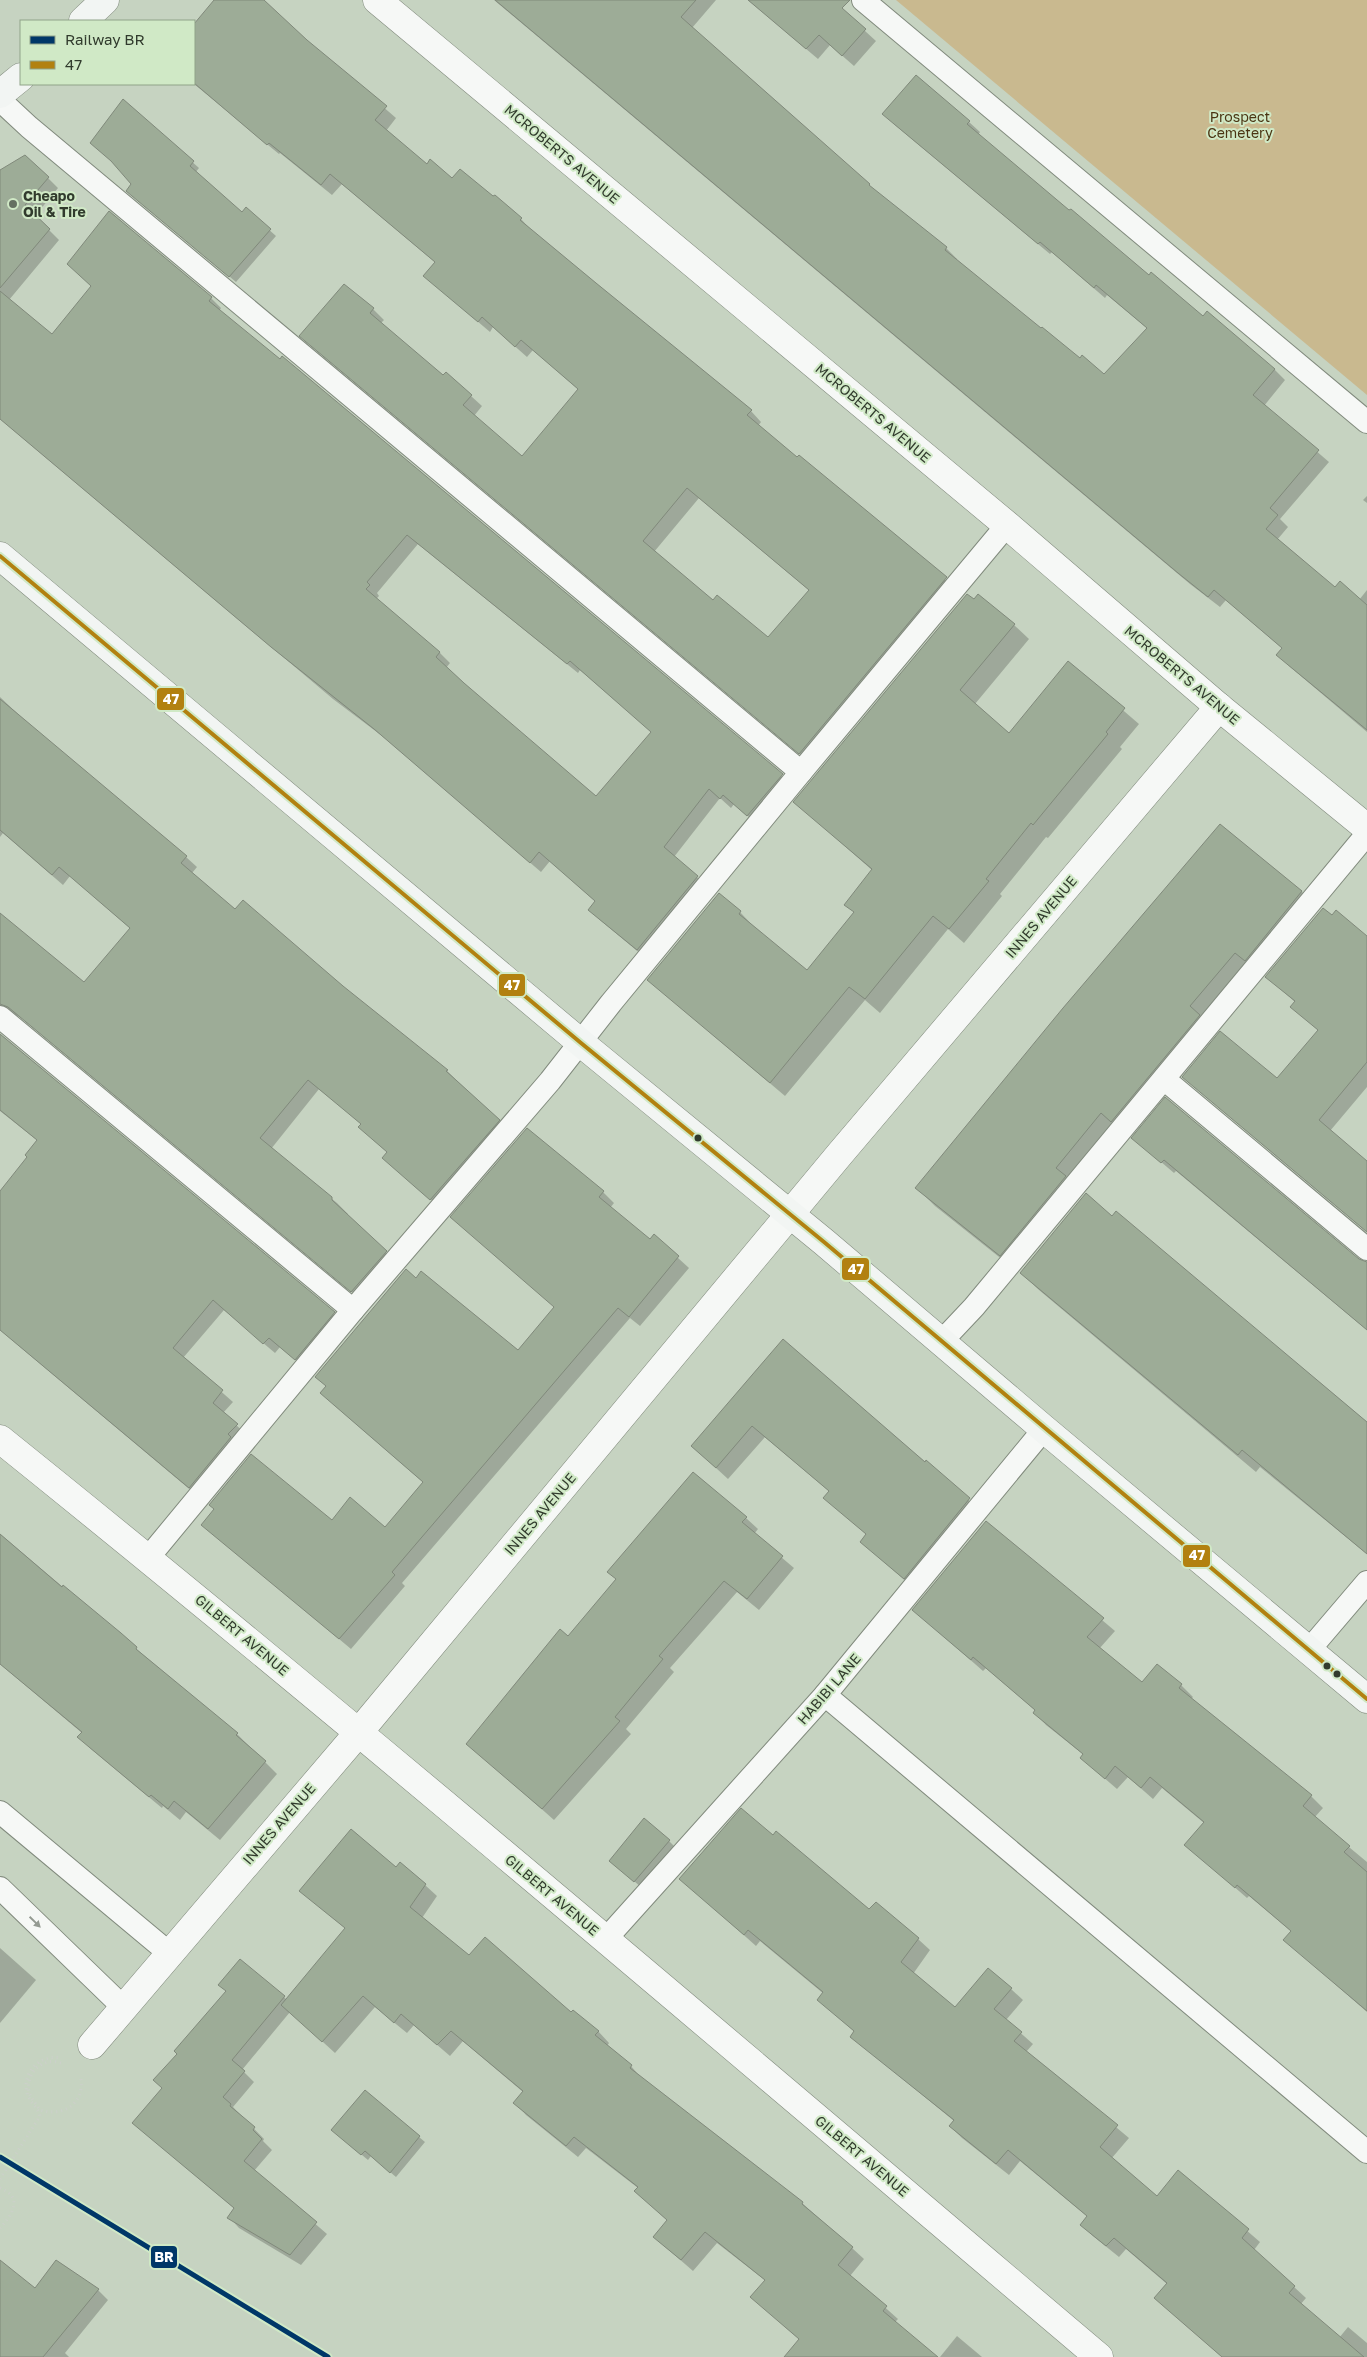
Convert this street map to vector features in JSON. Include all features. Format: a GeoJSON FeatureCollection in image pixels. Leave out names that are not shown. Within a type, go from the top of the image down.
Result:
{"type":"FeatureCollection","features":[{"type":"Feature","properties":{"kind":"street"},"geometry":{"type":"LineString","coordinates":[[84,20],[105,0]]}},
{"type":"Feature","properties":{"kind":"street","name":"MCROBERTS AVENUE"},"geometry":{"type":"LineString","coordinates":[[377,0],[1008,525],[1219,707],[1367,828]]}},
{"type":"Feature","properties":{"kind":"street"},"geometry":{"type":"LineString","coordinates":[[0,94],[20,78]]}},
{"type":"Feature","properties":{"kind":"street"},"geometry":{"type":"LineString","coordinates":[[0,556],[581,1043],[790,1214],[1044,1430],[1367,1699]]}},
{"type":"Feature","properties":{"kind":"street","name":"INNES AVENUE"},"geometry":{"type":"LineString","coordinates":[[92,2045],[359,1732],[790,1214],[1219,707]]}},
{"type":"Feature","properties":{"kind":"street","name":"GILBERT AVENUE"},"geometry":{"type":"LineString","coordinates":[[0,1439],[359,1732],[1099,2357]]}},
{"type":"Feature","properties":{"kind":"lane"},"geometry":{"type":"LineString","coordinates":[[863,0],[1367,422]]}},
{"type":"Feature","properties":{"kind":"lane"},"geometry":{"type":"LineString","coordinates":[[0,100],[29,127],[801,772]]}},
{"type":"Feature","properties":{"kind":"lane"},"geometry":{"type":"LineString","coordinates":[[148,1558],[353,1310],[581,1043],[611,1003],[801,772],[1008,525]]}},
{"type":"Feature","properties":{"kind":"lane"},"geometry":{"type":"LineString","coordinates":[[941,1342],[1164,1079],[1367,834]]}},
{"type":"Feature","properties":{"kind":"lane"},"geometry":{"type":"LineString","coordinates":[[0,1017],[353,1310]]}},
{"type":"Feature","properties":{"kind":"lane"},"geometry":{"type":"LineString","coordinates":[[1164,1079],[1367,1249]]}},
{"type":"Feature","properties":{"kind":"lane","name":"HABIBI LANE"},"geometry":{"type":"LineString","coordinates":[[605,1940],[826,1695],[1044,1430]]}},
{"type":"Feature","properties":{"kind":"lane"},"geometry":{"type":"LineString","coordinates":[[1309,1650],[1367,1582]]}},
{"type":"Feature","properties":{"kind":"lane"},"geometry":{"type":"LineString","coordinates":[[826,1695],[1367,2152]]}},
{"type":"Feature","properties":{"kind":"lane"},"geometry":{"type":"LineString","coordinates":[[0,1812],[169,1953]]}},
{"type":"Feature","properties":{"kind":"lane"},"geometry":{"type":"LineString","coordinates":[[0,1888],[124,2007]]}},
{"type":"Feature","properties":{"kind":"path"},"geometry":{"type":"LineString","coordinates":[[0,2178],[40,2116],[28,2096],[26,2086],[32,2068],[46,2058],[64,2059]]}},
{"type":"Feature","properties":{"kind":"path"},"geometry":{"type":"LineString","coordinates":[[69,2068],[54,2060],[41,2063],[33,2071],[30,2078],[29,2091],[40,2110],[60,2113],[75,2104],[82,2088],[78,2070]]}},
{"type":"Feature","properties":{"kind":"path"},"geometry":{"type":"LineString","coordinates":[[0,2188],[8,2191],[14,2202],[12,2214],[0,2228]]}},
{"type":"Feature","properties":{"kind":"green space","name":"Prospect Cemetery"},"geometry":{"type":"Polygon","coordinates":[[[896,0],[1367,0],[1367,395],[896,0]]]}},
{"type":"Feature","properties":{"kind":"building"},"geometry":{"type":"Polygon","coordinates":[[[214,0],[264,0],[307,40],[387,106],[375,120],[427,164],[430,159],[452,178],[460,169],[493,196],[495,195],[522,218],[520,220],[752,410],[747,415],[797,457],[799,455],[947,577],[799,754],[299,336],[344,284],[374,308],[370,313],[443,375],[446,372],[472,395],[463,405],[522,456],[578,389],[521,340],[515,347],[482,317],[478,322],[423,276],[435,262],[330,174],[321,185],[269,143],[267,145],[195,84],[195,23],[214,0]],[[687,488],[643,541],[713,600],[717,595],[768,637],[809,590],[687,488]]]}},
{"type":"Feature","properties":{"kind":"building"},"geometry":{"type":"Polygon","coordinates":[[[495,0],[696,0],[681,17],[869,185],[947,247],[945,250],[1041,328],[1080,358],[1082,355],[1104,374],[1147,328],[1096,285],[1094,288],[1040,242],[1038,244],[882,114],[916,75],[970,121],[967,124],[1149,275],[1151,272],[1203,316],[1207,311],[1275,369],[1253,395],[1319,450],[1270,508],[1278,515],[1266,529],[1335,587],[1340,581],[1367,605],[1367,730],[1276,655],[1282,648],[1214,590],[1208,597],[1178,573],[495,0]]]}},
{"type":"Feature","properties":{"kind":"building"},"geometry":{"type":"Polygon","coordinates":[[[748,0],[850,0],[842,8],[866,29],[842,56],[819,35],[806,49],[748,0]]]}},
{"type":"Feature","properties":{"kind":"building"},"geometry":{"type":"Polygon","coordinates":[[[123,99],[194,161],[190,166],[242,212],[246,207],[271,229],[229,277],[126,191],[131,184],[111,161],[90,143],[123,99]]]}},
{"type":"Feature","properties":{"kind":"building"},"geometry":{"type":"Polygon","coordinates":[[[25,155],[49,177],[25,205],[50,229],[0,288],[0,170],[25,155]]]}},
{"type":"Feature","properties":{"kind":"building"},"geometry":{"type":"Polygon","coordinates":[[[109,211],[212,297],[209,301],[280,359],[282,356],[783,774],[747,816],[723,795],[720,799],[709,789],[664,847],[698,876],[637,950],[588,910],[595,901],[539,852],[530,863],[374,729],[271,647],[0,419],[0,291],[52,334],[91,286],[67,264],[109,211]],[[407,535],[367,582],[370,585],[366,589],[440,652],[436,657],[596,796],[651,732],[570,661],[567,664],[407,535]]]}},
{"type":"Feature","properties":{"kind":"building"},"geometry":{"type":"Polygon","coordinates":[[[967,594],[974,599],[978,594],[1015,624],[960,690],[1009,733],[1068,661],[1125,708],[1106,732],[1108,734],[1033,825],[1031,823],[986,879],[989,881],[949,929],[933,916],[865,999],[849,987],[770,1083],[647,980],[719,893],[741,911],[739,914],[807,970],[854,912],[844,905],[872,869],[793,802],[967,594]]]}},
{"type":"Feature","properties":{"kind":"building"},"geometry":{"type":"Polygon","coordinates":[[[0,699],[187,856],[181,863],[235,909],[243,900],[343,986],[448,1070],[446,1071],[500,1120],[430,1200],[382,1158],[387,1152],[358,1127],[361,1124],[308,1080],[260,1138],[332,1197],[332,1200],[387,1251],[351,1292],[8,1007],[0,1004],[0,913],[84,982],[130,928],[59,867],[52,875],[0,830],[0,699]]]}},
{"type":"Feature","properties":{"kind":"building"},"geometry":{"type":"Polygon","coordinates":[[[1220,824],[1302,891],[1245,961],[1235,953],[1190,1006],[1200,1015],[1111,1122],[1101,1113],[1056,1168],[1066,1176],[1000,1256],[915,1188],[1063,1008],[1220,824]]]}},
{"type":"Feature","properties":{"kind":"building"},"geometry":{"type":"Polygon","coordinates":[[[1323,908],[1332,915],[1336,910],[1367,936],[1367,1062],[1319,1120],[1367,1161],[1367,1232],[1182,1077],[1220,1031],[1277,1078],[1318,1030],[1290,1007],[1295,1001],[1265,977],[1323,908]]]}},
{"type":"Feature","properties":{"kind":"building"},"geometry":{"type":"Polygon","coordinates":[[[0,1034],[335,1312],[295,1360],[269,1338],[263,1344],[213,1300],[173,1348],[223,1390],[213,1403],[238,1424],[228,1434],[231,1437],[189,1488],[0,1330],[0,1191],[27,1157],[25,1155],[37,1140],[0,1110],[0,1034]]]}},
{"type":"Feature","properties":{"kind":"building"},"geometry":{"type":"Polygon","coordinates":[[[1165,1097],[1359,1259],[1367,1262],[1367,1330],[1164,1160],[1161,1163],[1131,1138],[1165,1097]]]}},
{"type":"Feature","properties":{"kind":"building"},"geometry":{"type":"Polygon","coordinates":[[[527,1128],[604,1191],[599,1197],[650,1239],[654,1234],[679,1256],[629,1317],[618,1308],[392,1572],[395,1575],[339,1639],[201,1525],[214,1509],[209,1505],[251,1454],[332,1520],[350,1497],[385,1527],[423,1482],[320,1393],[326,1386],[315,1377],[406,1269],[416,1278],[421,1271],[518,1350],[554,1307],[450,1217],[527,1128]]]}},
{"type":"Feature","properties":{"kind":"building"},"geometry":{"type":"Polygon","coordinates":[[[1086,1193],[1112,1216],[1116,1211],[1367,1422],[1367,1554],[1242,1450],[1238,1455],[1020,1273],[1086,1193]]]}},
{"type":"Feature","properties":{"kind":"building"},"geometry":{"type":"Polygon","coordinates":[[[783,1339],[925,1462],[926,1460],[970,1498],[904,1579],[860,1542],[866,1534],[823,1498],[829,1491],[752,1426],[716,1468],[691,1446],[783,1339]]]}},
{"type":"Feature","properties":{"kind":"building"},"geometry":{"type":"Polygon","coordinates":[[[693,1472],[747,1517],[742,1522],[783,1556],[747,1599],[724,1581],[659,1656],[663,1659],[615,1717],[620,1721],[542,1809],[466,1744],[560,1629],[568,1636],[616,1579],[607,1572],[693,1472]]]}},
{"type":"Feature","properties":{"kind":"building"},"geometry":{"type":"Polygon","coordinates":[[[986,1521],[1104,1618],[1087,1637],[1142,1682],[1157,1664],[1182,1684],[1179,1688],[1312,1795],[1303,1806],[1350,1846],[1344,1852],[1367,1872],[1367,2011],[1283,1940],[1291,1931],[1237,1885],[1235,1888],[1184,1845],[1204,1822],[1150,1777],[1141,1788],[1115,1766],[1105,1779],[1080,1758],[1083,1754],[1033,1713],[1035,1710],[973,1657],[971,1660],[912,1610],[986,1521]]]}},
{"type":"Feature","properties":{"kind":"building"},"geometry":{"type":"Polygon","coordinates":[[[0,1534],[62,1587],[63,1585],[121,1633],[137,1647],[136,1649],[238,1733],[236,1735],[266,1761],[208,1829],[174,1801],[168,1809],[151,1795],[149,1797],[77,1737],[82,1732],[0,1664],[0,1534]]]}},
{"type":"Feature","properties":{"kind":"building"},"geometry":{"type":"Polygon","coordinates":[[[741,1808],[773,1835],[776,1831],[869,1909],[876,1902],[919,1938],[901,1962],[955,2007],[988,1968],[1012,1988],[994,2009],[1022,2032],[1014,2041],[1118,2125],[1100,2147],[1157,2196],[1178,2170],[1249,2229],[1242,2238],[1295,2286],[1289,2293],[1364,2357],[1222,2357],[1154,2298],[1167,2283],[1114,2238],[1106,2246],[1080,2225],[1087,2216],[1008,2150],[996,2164],[949,2126],[954,2120],[850,2037],[854,2031],[817,2000],[823,1992],[748,1930],[744,1935],[679,1879],[741,1808]]]}},
{"type":"Feature","properties":{"kind":"building"},"geometry":{"type":"Polygon","coordinates":[[[644,1818],[670,1840],[634,1882],[609,1861],[644,1818]]]}},
{"type":"Feature","properties":{"kind":"building"},"geometry":{"type":"Polygon","coordinates":[[[351,1829],[396,1867],[400,1862],[426,1884],[410,1907],[469,1955],[485,1937],[571,2012],[573,2010],[599,2031],[595,2035],[632,2065],[630,2068],[803,2202],[802,2204],[853,2247],[838,2265],[887,2306],[883,2311],[938,2357],[784,2357],[799,2339],[750,2297],[765,2280],[705,2232],[681,2260],[653,2237],[667,2220],[634,2191],[638,2187],[574,2137],[566,2146],[513,2103],[523,2091],[451,2031],[437,2045],[401,2014],[394,2023],[363,1996],[322,2042],[281,2005],[345,1928],[299,1891],[351,1829]]]}},
{"type":"Feature","properties":{"kind":"building"},"geometry":{"type":"Polygon","coordinates":[[[240,1959],[285,1996],[232,2060],[245,2071],[223,2097],[231,2104],[230,2106],[255,2127],[253,2130],[262,2139],[244,2161],[317,2222],[290,2255],[227,2218],[234,2208],[132,2123],[162,2088],[153,2080],[177,2054],[174,2051],[226,1991],[218,1985],[240,1959]]]}},
{"type":"Feature","properties":{"kind":"building"},"geometry":{"type":"Polygon","coordinates":[[[365,2090],[420,2136],[390,2173],[365,2151],[361,2155],[331,2130],[365,2090]]]}},
{"type":"Feature","properties":{"kind":"building"},"geometry":{"type":"Polygon","coordinates":[[[0,2260],[35,2288],[56,2260],[99,2289],[43,2357],[0,2357],[0,2260]]]}},
{"type":"Feature","properties":{"kind":"rail line","name":"BR"},"geometry":{"type":"LineString","coordinates":[[0,2157],[328,2357]]}},
{"type":"Feature","properties":{"kind":"transit line","name":"47"},"geometry":{"type":"LineString","coordinates":[[0,556],[581,1043],[824,1242],[1367,1699]]}},
{"type":"Feature","properties":{"kind":"place","name":"Cheapo Oil & Tire"},"geometry":{"type":"Point","coordinates":[13,204]}}]}
